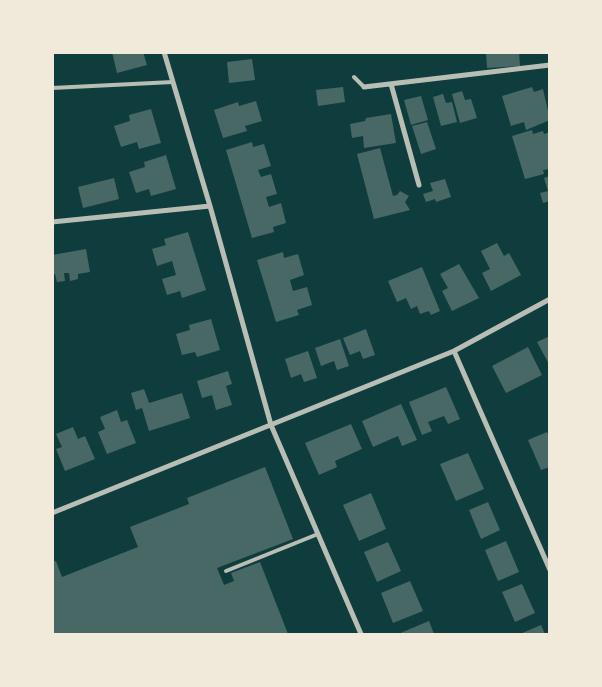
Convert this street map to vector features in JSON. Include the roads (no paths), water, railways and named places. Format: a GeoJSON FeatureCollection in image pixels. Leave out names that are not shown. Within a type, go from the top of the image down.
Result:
{"type":"FeatureCollection","features":[{"type":"Feature","properties":{"kind":"street"},"geometry":{"type":"LineString","coordinates":[[164,52],[210,206],[271,425],[361,634]]}},
{"type":"Feature","properties":{"kind":"street"},"geometry":{"type":"LineString","coordinates":[[364,87],[550,65]]}},
{"type":"Feature","properties":{"kind":"street"},"geometry":{"type":"LineString","coordinates":[[391,84],[419,185]]}},
{"type":"Feature","properties":{"kind":"street"},"geometry":{"type":"LineString","coordinates":[[52,222],[210,206]]}},
{"type":"Feature","properties":{"kind":"street"},"geometry":{"type":"LineString","coordinates":[[52,513],[454,350],[550,299]]}},
{"type":"Feature","properties":{"kind":"street"},"geometry":{"type":"LineString","coordinates":[[454,350],[550,570]]}},
{"type":"Feature","properties":{"kind":"lane"},"geometry":{"type":"LineString","coordinates":[[354,77],[364,87]]}},
{"type":"Feature","properties":{"kind":"lane"},"geometry":{"type":"LineString","coordinates":[[52,88],[173,82]]}},
{"type":"Feature","properties":{"kind":"lane"},"geometry":{"type":"LineString","coordinates":[[226,570],[318,534]]}}]}
